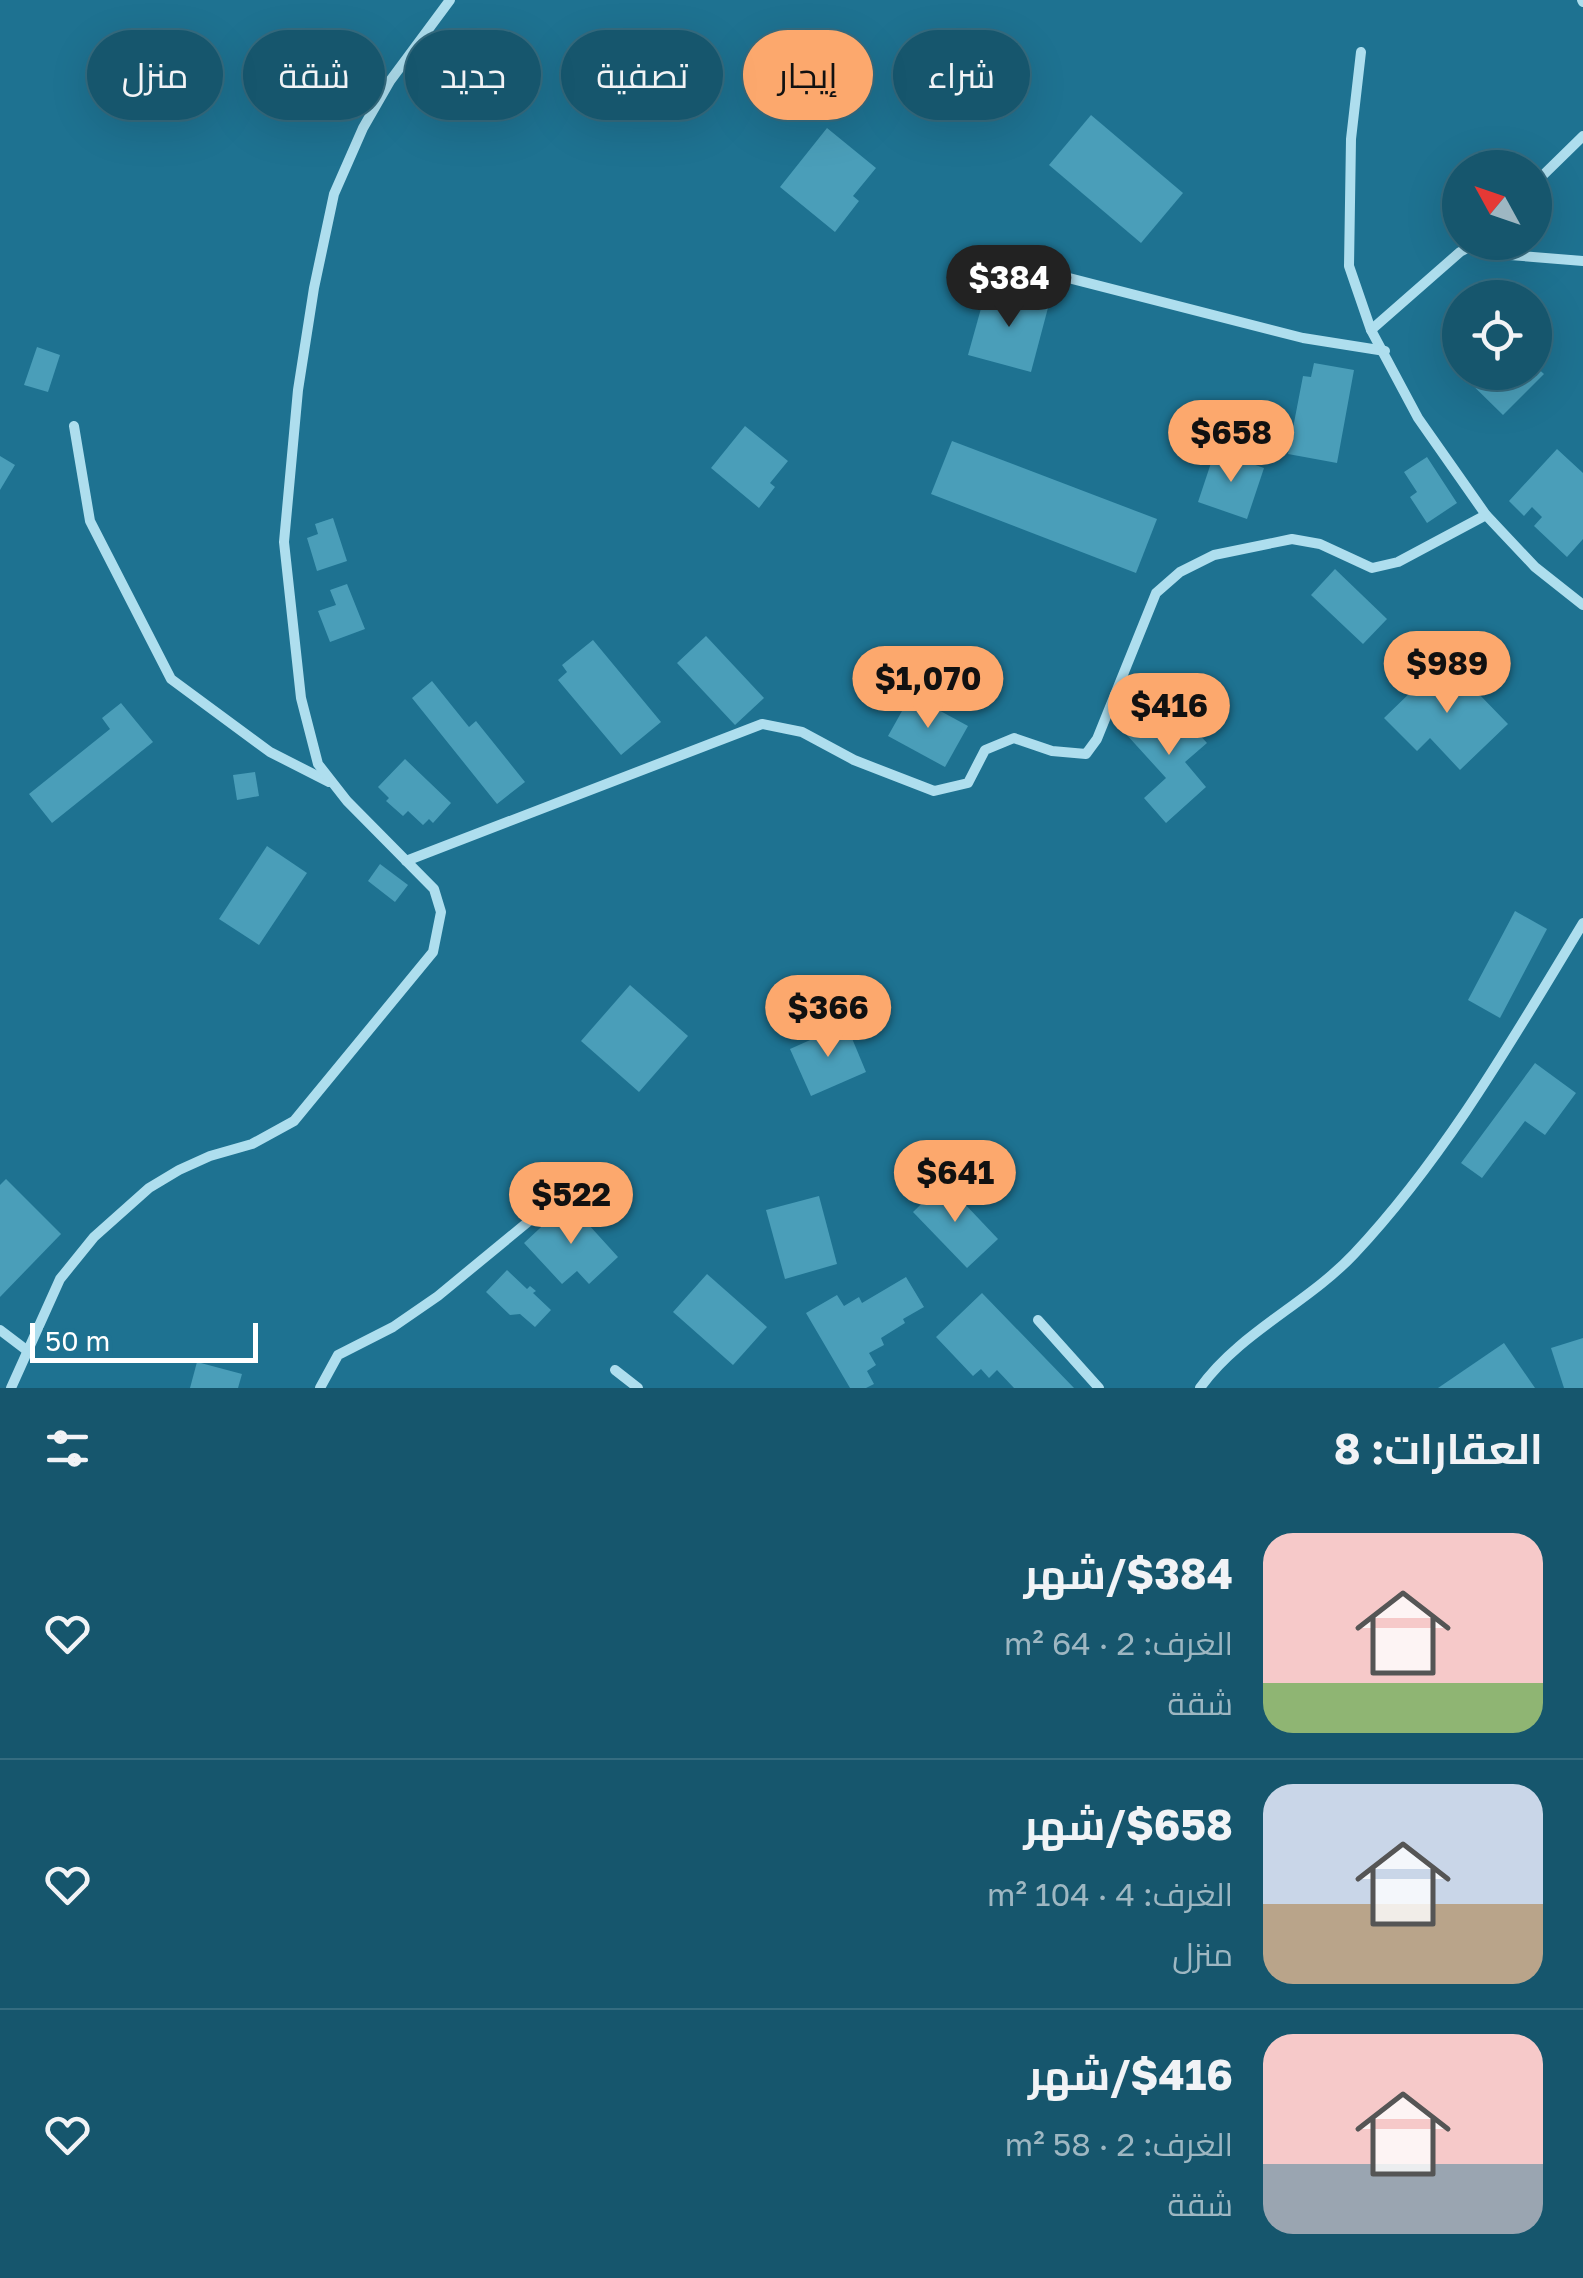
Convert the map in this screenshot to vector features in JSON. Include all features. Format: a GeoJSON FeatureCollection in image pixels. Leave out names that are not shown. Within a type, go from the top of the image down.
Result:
{"type":"FeatureCollection","features":[{"type":"Feature","properties":{"kind":"street"},"geometry":{"type":"LineString","coordinates":[[11,1388],[60,1278],[94,1238],[149,1188],[210,1156],[252,1144],[294,1121],[432,952],[441,912],[434,890],[318,764],[301,698],[284,542],[298,390],[334,194],[390,81],[450,0]]}},
{"type":"Feature","properties":{"kind":"street"},"geometry":{"type":"LineString","coordinates":[[1362,52],[1351,139],[1350,266],[1371,330],[1418,418],[1486,514],[1535,568],[1583,605]]}},
{"type":"Feature","properties":{"kind":"street"},"geometry":{"type":"LineString","coordinates":[[1552,166],[1583,136]]}},
{"type":"Feature","properties":{"kind":"street"},"geometry":{"type":"LineString","coordinates":[[1552,259],[1583,262]]}},
{"type":"Feature","properties":{"kind":"street"},"geometry":{"type":"LineString","coordinates":[[1371,330],[1451,260]]}},
{"type":"Feature","properties":{"kind":"street"},"geometry":{"type":"LineString","coordinates":[[1014,264],[1303,338],[1385,351]]}},
{"type":"Feature","properties":{"kind":"street"},"geometry":{"type":"LineString","coordinates":[[74,426],[90,521],[171,679],[270,752],[334,785]]}},
{"type":"Feature","properties":{"kind":"street"},"geometry":{"type":"LineString","coordinates":[[406,860],[762,724],[802,732],[854,760],[934,791],[968,782],[985,750],[1014,738],[1052,751],[1086,754],[1098,739],[1156,593],[1180,572],[1214,555],[1292,539],[1320,544],[1372,568],[1398,562],[1486,514]]}},
{"type":"Feature","properties":{"kind":"street"},"geometry":{"type":"LineString","coordinates":[[1200,1388],[1210,1373],[1352,1256],[1382,1222],[1432,1160],[1496,1065],[1583,923]]}},
{"type":"Feature","properties":{"kind":"street"},"geometry":{"type":"LineString","coordinates":[[320,1388],[338,1355],[392,1327],[438,1296],[540,1212]]}},
{"type":"Feature","properties":{"kind":"street"},"geometry":{"type":"LineString","coordinates":[[1038,1320],[1100,1388]]}},
{"type":"Feature","properties":{"kind":"street"},"geometry":{"type":"LineString","coordinates":[[0,1330],[29,1352]]}},
{"type":"Feature","properties":{"kind":"street"},"geometry":{"type":"LineString","coordinates":[[615,1370],[638,1388]]}},
{"type":"Feature","properties":{"kind":"building"},"geometry":{"type":"Polygon","coordinates":[[[1091,115],[1183,193],[1141,243],[1049,165],[1091,115]]]}},
{"type":"Feature","properties":{"kind":"building"},"geometry":{"type":"Polygon","coordinates":[[[827,128],[876,168],[853,196],[859,201],[835,232],[780,187],[827,128]]]}},
{"type":"Feature","properties":{"kind":"building"},"geometry":{"type":"Polygon","coordinates":[[[987,287],[1049,304],[1031,372],[968,355],[987,287]]]}},
{"type":"Feature","properties":{"kind":"building"},"geometry":{"type":"Polygon","coordinates":[[[37,347],[60,355],[48,392],[24,385],[37,347]]]}},
{"type":"Feature","properties":{"kind":"building"},"geometry":{"type":"Polygon","coordinates":[[[1314,363],[1354,370],[1337,463],[1288,454],[1303,376],[1311,377],[1314,363]]]}},
{"type":"Feature","properties":{"kind":"building"},"geometry":{"type":"Polygon","coordinates":[[[1478,390],[1528,390],[1503,415],[1478,390]]]}},
{"type":"Feature","properties":{"kind":"building"},"geometry":{"type":"Polygon","coordinates":[[[745,426],[788,461],[770,483],[775,487],[759,508],[711,468],[745,426]]]}},
{"type":"Feature","properties":{"kind":"building"},"geometry":{"type":"Polygon","coordinates":[[[952,441],[1157,519],[1136,573],[931,494],[952,441]]]}},
{"type":"Feature","properties":{"kind":"building"},"geometry":{"type":"Polygon","coordinates":[[[1557,449],[1583,473],[1583,539],[1567,557],[1534,526],[1542,517],[1532,507],[1524,516],[1509,501],[1557,449]]]}},
{"type":"Feature","properties":{"kind":"building"},"geometry":{"type":"Polygon","coordinates":[[[1215,451],[1264,468],[1247,519],[1198,502],[1215,451]]]}},
{"type":"Feature","properties":{"kind":"building"},"geometry":{"type":"Polygon","coordinates":[[[0,456],[15,465],[0,490],[0,456]]]}},
{"type":"Feature","properties":{"kind":"building"},"geometry":{"type":"Polygon","coordinates":[[[1427,457],[1457,503],[1427,523],[1410,497],[1417,492],[1404,472],[1427,457]]]}},
{"type":"Feature","properties":{"kind":"building"},"geometry":{"type":"Polygon","coordinates":[[[333,518],[347,561],[317,571],[307,538],[318,534],[315,524],[333,518]]]}},
{"type":"Feature","properties":{"kind":"building"},"geometry":{"type":"Polygon","coordinates":[[[1335,569],[1387,619],[1363,644],[1311,595],[1335,569]]]}},
{"type":"Feature","properties":{"kind":"building"},"geometry":{"type":"Polygon","coordinates":[[[347,584],[365,629],[330,642],[318,611],[336,605],[330,590],[347,584]]]}},
{"type":"Feature","properties":{"kind":"building"},"geometry":{"type":"Polygon","coordinates":[[[706,636],[764,698],[735,725],[677,663],[706,636]]]}},
{"type":"Feature","properties":{"kind":"building"},"geometry":{"type":"Polygon","coordinates":[[[593,640],[661,722],[621,755],[558,680],[567,672],[562,665],[593,640]]]}},
{"type":"Feature","properties":{"kind":"building"},"geometry":{"type":"Polygon","coordinates":[[[1445,659],[1508,724],[1460,770],[1430,738],[1417,751],[1384,718],[1445,659]]]}},
{"type":"Feature","properties":{"kind":"building"},"geometry":{"type":"Polygon","coordinates":[[[432,681],[469,727],[476,721],[525,782],[497,804],[412,698],[432,681]]]}},
{"type":"Feature","properties":{"kind":"building"},"geometry":{"type":"Polygon","coordinates":[[[911,695],[968,726],[945,767],[888,736],[911,695]]]}},
{"type":"Feature","properties":{"kind":"building"},"geometry":{"type":"Polygon","coordinates":[[[1166,698],[1207,743],[1185,762],[1206,787],[1166,823],[1144,798],[1166,778],[1126,734],[1166,698]]]}},
{"type":"Feature","properties":{"kind":"building"},"geometry":{"type":"Polygon","coordinates":[[[121,703],[153,742],[52,823],[29,794],[110,729],[102,718],[121,703]]]}},
{"type":"Feature","properties":{"kind":"building"},"geometry":{"type":"Polygon","coordinates":[[[405,759],[451,803],[433,823],[429,819],[423,825],[408,811],[403,816],[386,801],[389,798],[378,787],[405,759]]]}},
{"type":"Feature","properties":{"kind":"building"},"geometry":{"type":"Polygon","coordinates":[[[255,772],[259,796],[237,800],[233,775],[255,772]]]}},
{"type":"Feature","properties":{"kind":"building"},"geometry":{"type":"Polygon","coordinates":[[[267,846],[307,873],[259,945],[219,919],[267,846]]]}},
{"type":"Feature","properties":{"kind":"building"},"geometry":{"type":"Polygon","coordinates":[[[380,864],[408,885],[395,902],[368,881],[380,864]]]}},
{"type":"Feature","properties":{"kind":"building"},"geometry":{"type":"Polygon","coordinates":[[[1515,911],[1547,929],[1500,1018],[1468,1000],[1515,911]]]}},
{"type":"Feature","properties":{"kind":"building"},"geometry":{"type":"Polygon","coordinates":[[[630,985],[688,1036],[639,1092],[581,1041],[630,985]]]}},
{"type":"Feature","properties":{"kind":"building"},"geometry":{"type":"Polygon","coordinates":[[[846,1024],[866,1072],[811,1096],[790,1049],[846,1024]]]}},
{"type":"Feature","properties":{"kind":"building"},"geometry":{"type":"Polygon","coordinates":[[[1535,1063],[1576,1093],[1545,1135],[1525,1121],[1482,1178],[1461,1163],[1535,1063]]]}},
{"type":"Feature","properties":{"kind":"building"},"geometry":{"type":"Polygon","coordinates":[[[6,1179],[61,1234],[0,1297],[0,1185],[6,1179]]]}},
{"type":"Feature","properties":{"kind":"building"},"geometry":{"type":"Polygon","coordinates":[[[944,1182],[998,1239],[967,1268],[913,1212],[944,1182]]]}},
{"type":"Feature","properties":{"kind":"building"},"geometry":{"type":"Polygon","coordinates":[[[819,1196],[837,1264],[785,1279],[766,1210],[819,1196]]]}},
{"type":"Feature","properties":{"kind":"building"},"geometry":{"type":"Polygon","coordinates":[[[568,1202],[618,1257],[589,1284],[577,1271],[562,1284],[524,1243],[568,1202]]]}},
{"type":"Feature","properties":{"kind":"building"},"geometry":{"type":"Polygon","coordinates":[[[507,1270],[527,1289],[530,1286],[536,1291],[533,1293],[551,1310],[535,1327],[520,1314],[510,1315],[486,1292],[507,1270]]]}},
{"type":"Feature","properties":{"kind":"building"},"geometry":{"type":"Polygon","coordinates":[[[707,1274],[767,1327],[733,1365],[673,1312],[707,1274]]]}},
{"type":"Feature","properties":{"kind":"building"},"geometry":{"type":"Polygon","coordinates":[[[906,1277],[924,1307],[903,1319],[905,1323],[881,1338],[884,1345],[869,1353],[876,1365],[867,1371],[874,1384],[850,1388],[806,1313],[837,1295],[844,1306],[859,1297],[862,1303],[906,1277]]]}},
{"type":"Feature","properties":{"kind":"building"},"geometry":{"type":"Polygon","coordinates":[[[982,1293],[1074,1388],[1014,1388],[997,1370],[989,1378],[981,1369],[973,1376],[936,1337],[982,1293]]]}},
{"type":"Feature","properties":{"kind":"building"},"geometry":{"type":"Polygon","coordinates":[[[1583,1338],[1583,1388],[1564,1388],[1551,1348],[1583,1338]]]}},
{"type":"Feature","properties":{"kind":"building"},"geometry":{"type":"Polygon","coordinates":[[[1504,1343],[1535,1388],[1438,1388],[1504,1343]]]}},
{"type":"Feature","properties":{"kind":"building"},"geometry":{"type":"Polygon","coordinates":[[[197,1362],[242,1374],[238,1388],[190,1388],[197,1362]]]}}]}
